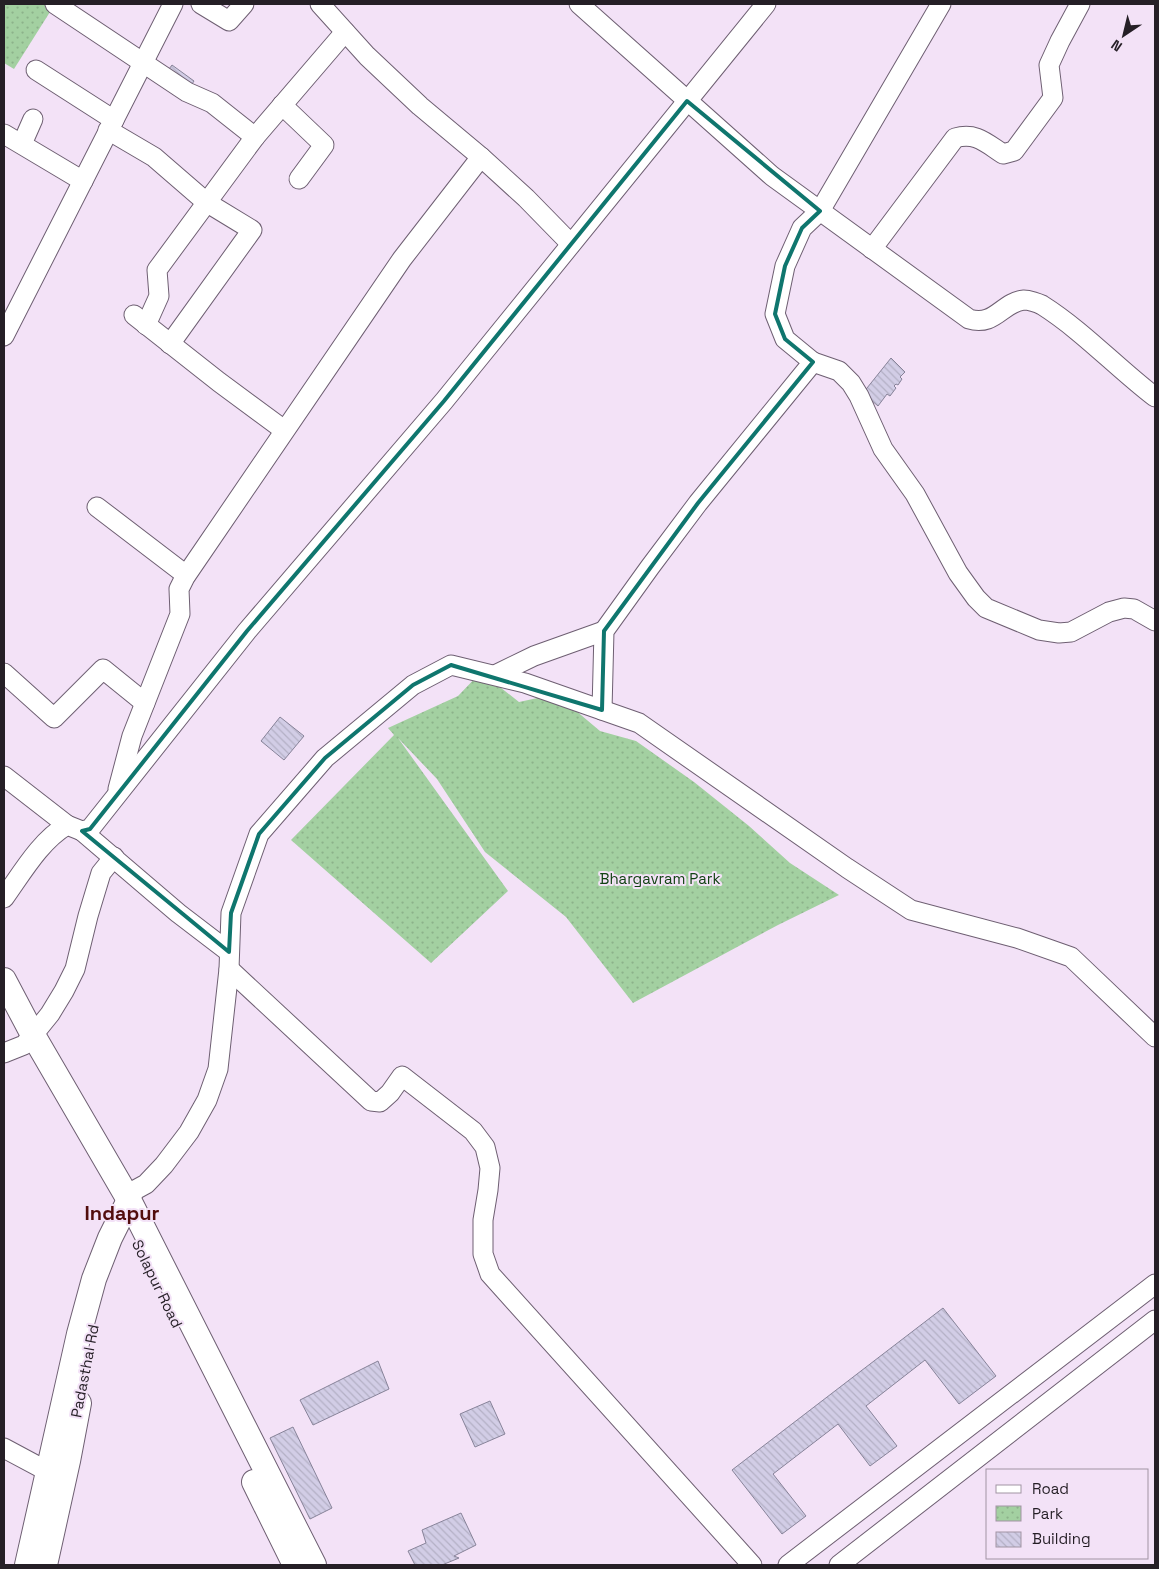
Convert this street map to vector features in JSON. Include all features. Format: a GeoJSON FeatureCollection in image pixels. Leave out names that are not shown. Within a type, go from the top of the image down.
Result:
{"type":"FeatureCollection","features":[{"type":"Feature","properties":{"kind":"main road"},"geometry":{"type":"LineString","coordinates":[[4,980],[20,1044]]}},
{"type":"Feature","properties":{"kind":"main road","name":"Solapur Road"},"geometry":{"type":"LineString","coordinates":[[4,1011],[20,1044],[132,1206],[305,1564]]}},
{"type":"Feature","properties":{"kind":"main road","name":"Padasthal Rd"},"geometry":{"type":"LineString","coordinates":[[46,1565],[56,1476],[85,1336],[132,1206]]}},
{"type":"Feature","properties":{"kind":"main road","name":"Padasthal Rd"},"geometry":{"type":"LineString","coordinates":[[27,1565],[56,1476]]}},
{"type":"Feature","properties":{"kind":"street"},"geometry":{"type":"LineString","coordinates":[[55,4],[187,92],[212,103],[255,137]]}},
{"type":"Feature","properties":{"kind":"street"},"geometry":{"type":"LineString","coordinates":[[4,336],[173,4]]}},
{"type":"Feature","properties":{"kind":"street"},"geometry":{"type":"LineString","coordinates":[[201,4],[230,21],[244,4]]}},
{"type":"Feature","properties":{"kind":"street"},"geometry":{"type":"LineString","coordinates":[[320,4],[367,56],[420,106],[526,198],[572,244]]}},
{"type":"Feature","properties":{"kind":"street"},"geometry":{"type":"LineString","coordinates":[[579,4],[772,176],[969,319],[979,322],[988,320],[1015,303],[1025,300],[1040,304],[1068,324],[1155,397]]}},
{"type":"Feature","properties":{"kind":"street"},"geometry":{"type":"LineString","coordinates":[[4,898],[58,830],[75,828],[90,830],[247,631],[444,401],[766,4]]}},
{"type":"Feature","properties":{"kind":"street"},"geometry":{"type":"LineString","coordinates":[[941,4],[820,211],[802,228],[785,266],[775,314],[785,338],[813,362],[838,371],[851,383],[859,396],[883,449],[915,494],[958,573],[976,598],[986,608],[1039,630],[1059,633],[1071,632],[1109,612],[1124,608],[1134,609],[1155,621]]}},
{"type":"Feature","properties":{"kind":"street"},"geometry":{"type":"LineString","coordinates":[[872,249],[955,138],[964,136],[976,137],[1004,154],[1014,151],[1052,98],[1048,65],[1080,4]]}},
{"type":"Feature","properties":{"kind":"street"},"geometry":{"type":"LineString","coordinates":[[284,430],[218,382],[140,320],[159,296],[157,270],[255,137],[345,32]]}},
{"type":"Feature","properties":{"kind":"street"},"geometry":{"type":"LineString","coordinates":[[36,70],[154,157],[206,202],[252,230],[170,344]]}},
{"type":"Feature","properties":{"kind":"street"},"geometry":{"type":"LineString","coordinates":[[282,105],[324,145],[299,179]]}},
{"type":"Feature","properties":{"kind":"street"},"geometry":{"type":"LineString","coordinates":[[22,144],[33,119]]}},
{"type":"Feature","properties":{"kind":"street"},"geometry":{"type":"LineString","coordinates":[[4,134],[82,181]]}},
{"type":"Feature","properties":{"kind":"street"},"geometry":{"type":"LineString","coordinates":[[116,795],[132,736],[180,614],[179,588],[186,575],[402,259],[481,157]]}},
{"type":"Feature","properties":{"kind":"street"},"geometry":{"type":"LineString","coordinates":[[495,675],[534,656],[604,630],[698,503],[813,362]]}},
{"type":"Feature","properties":{"kind":"street"},"geometry":{"type":"LineString","coordinates":[[97,507],[186,575]]}},
{"type":"Feature","properties":{"kind":"street"},"geometry":{"type":"LineString","coordinates":[[602,710],[604,630]]}},
{"type":"Feature","properties":{"kind":"street"},"geometry":{"type":"LineString","coordinates":[[132,1206],[189,1132],[206,1100],[218,1069],[229,960],[231,913],[259,834],[325,758],[413,686],[451,665],[525,683],[639,722],[847,868],[911,910],[1016,938],[1071,957],[1155,1037]]}},
{"type":"Feature","properties":{"kind":"street"},"geometry":{"type":"LineString","coordinates":[[4,673],[54,718],[102,668],[145,703]]}},
{"type":"Feature","properties":{"kind":"street"},"geometry":{"type":"LineString","coordinates":[[4,776],[114,857],[178,913],[229,960],[371,1101],[380,1102],[390,1093],[402,1076],[473,1131],[485,1147],[490,1168],[483,1220],[483,1254],[490,1274],[752,1565]]}},
{"type":"Feature","properties":{"kind":"street"},"geometry":{"type":"LineString","coordinates":[[20,1044],[50,1014],[64,991],[74,969],[101,873],[114,857]]}},
{"type":"Feature","properties":{"kind":"street"},"geometry":{"type":"LineString","coordinates":[[788,1565],[1155,1284]]}},
{"type":"Feature","properties":{"kind":"street"},"geometry":{"type":"LineString","coordinates":[[839,1565],[1155,1320]]}},
{"type":"Feature","properties":{"kind":"street"},"geometry":{"type":"LineString","coordinates":[[4,1448],[56,1476]]}},
{"type":"Feature","properties":{"kind":"highlighted area"},"geometry":{"type":"Polygon","coordinates":[[[687,101],[820,211],[802,228],[785,266],[775,314],[785,339],[813,362],[698,503],[604,631],[602,710],[451,665],[413,685],[325,758],[259,834],[231,913],[229,952],[82,831],[90,829],[247,631],[444,401],[687,101]]]}},
{"type":"Feature","properties":{"kind":"green space"},"geometry":{"type":"Polygon","coordinates":[[[4,4],[55,4],[14,69],[4,63],[4,4]]]}},
{"type":"Feature","properties":{"kind":"green space","name":"Bhargavram Park"},"geometry":{"type":"Polygon","coordinates":[[[481,672],[519,702],[556,694],[600,731],[636,741],[694,782],[749,826],[790,863],[839,895],[778,925],[633,1003],[566,917],[485,852],[437,779],[398,738],[508,891],[431,963],[291,840],[394,735],[388,728],[458,696],[481,672]]]}},
{"type":"Feature","properties":{"kind":"building"},"geometry":{"type":"Polygon","coordinates":[[[172,65],[194,81],[188,90],[166,73],[172,65]]]}},
{"type":"Feature","properties":{"kind":"building"},"geometry":{"type":"Polygon","coordinates":[[[891,358],[905,372],[900,377],[902,379],[898,385],[894,386],[896,388],[890,396],[887,394],[878,406],[863,393],[891,358]]]}},
{"type":"Feature","properties":{"kind":"building"},"geometry":{"type":"Polygon","coordinates":[[[280,717],[304,736],[284,760],[261,741],[280,717]]]}},
{"type":"Feature","properties":{"kind":"building"},"geometry":{"type":"Polygon","coordinates":[[[943,1308],[996,1376],[959,1404],[925,1360],[866,1406],[897,1446],[870,1466],[838,1424],[773,1474],[806,1516],[782,1534],[732,1470],[943,1308]]]}},
{"type":"Feature","properties":{"kind":"building"},"geometry":{"type":"Polygon","coordinates":[[[378,1361],[389,1389],[313,1425],[300,1400],[378,1361]]]}},
{"type":"Feature","properties":{"kind":"building"},"geometry":{"type":"Polygon","coordinates":[[[490,1401],[505,1434],[475,1447],[460,1414],[490,1401]]]}},
{"type":"Feature","properties":{"kind":"building"},"geometry":{"type":"Polygon","coordinates":[[[293,1427],[332,1508],[310,1519],[270,1438],[293,1427]]]}},
{"type":"Feature","properties":{"kind":"building"},"geometry":{"type":"Polygon","coordinates":[[[461,1513],[476,1545],[454,1556],[459,1558],[442,1565],[415,1565],[408,1551],[426,1543],[422,1530],[461,1513]]]}},
{"type":"Feature","properties":{"kind":"district","name":"Indapur"},"geometry":{"type":"Point","coordinates":[122,1213]}}]}
